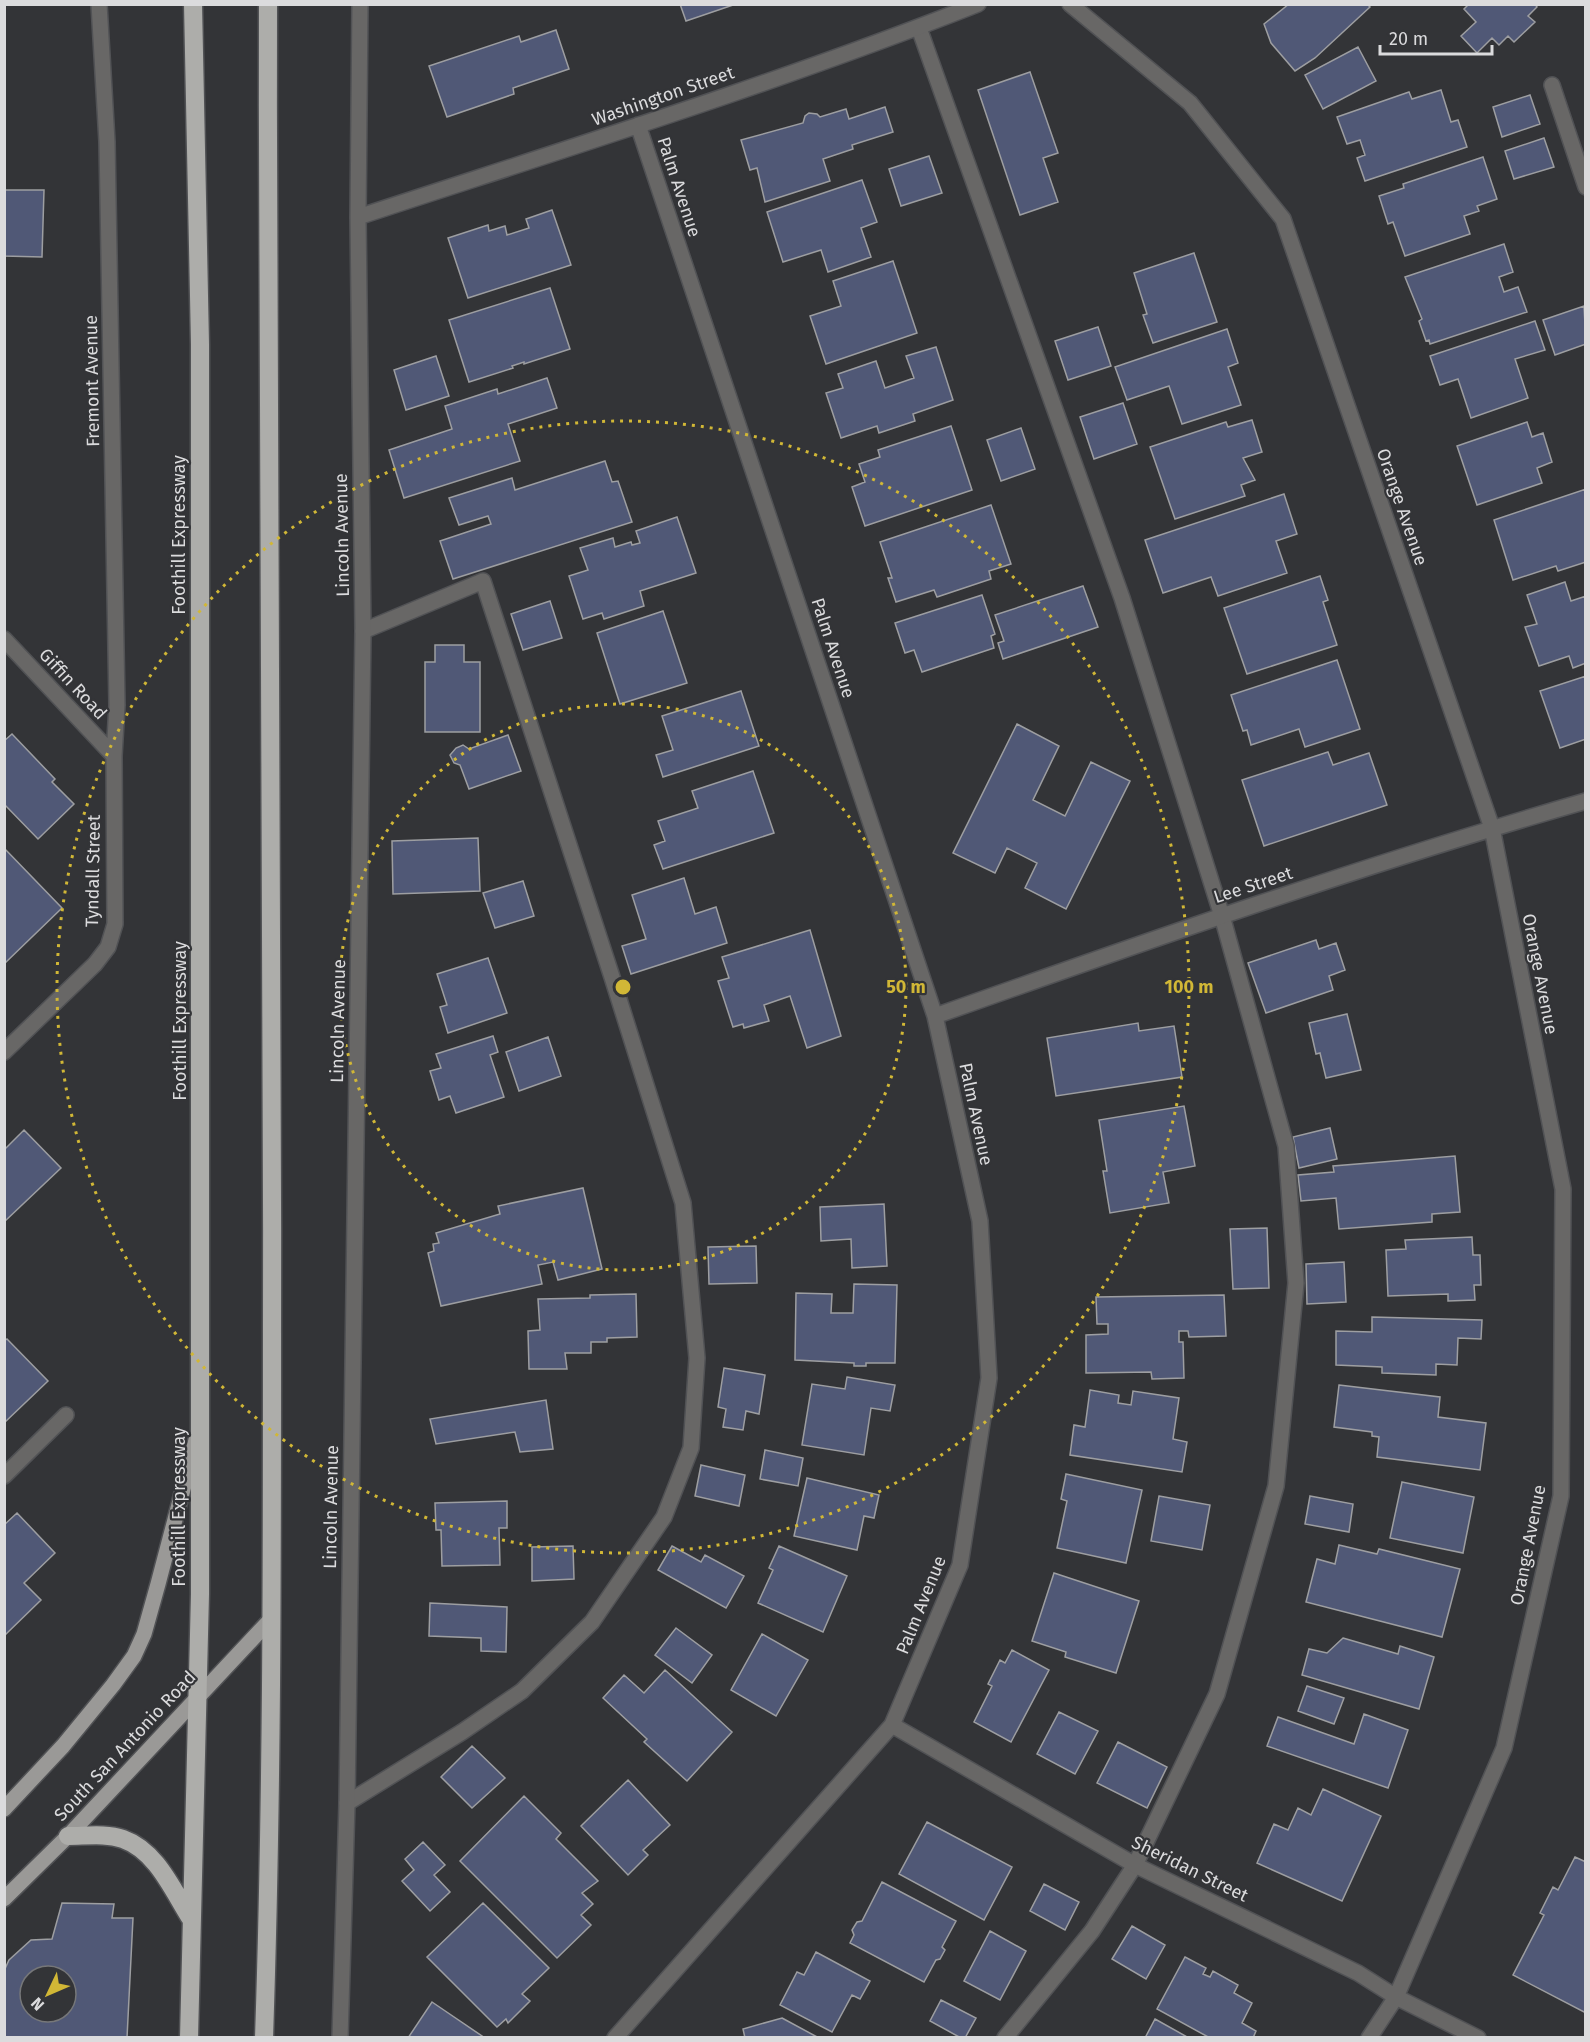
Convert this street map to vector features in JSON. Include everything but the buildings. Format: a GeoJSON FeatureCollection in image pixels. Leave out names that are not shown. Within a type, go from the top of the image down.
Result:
{"type":"FeatureCollection","features":[{"type":"Feature","properties":{"kind":"highway","name":"Foothill Expressway"},"geometry":{"type":"LineString","coordinates":[[189,2037],[200,1594],[200,344],[193,4]]}},
{"type":"Feature","properties":{"kind":"highway"},"geometry":{"type":"LineString","coordinates":[[264,2037],[272,1618],[268,4]]}},
{"type":"Feature","properties":{"kind":"highway"},"geometry":{"type":"LineString","coordinates":[[68,1836],[107,1836],[123,1839],[141,1848],[151,1857],[191,1919]]}},
{"type":"Feature","properties":{"kind":"main road"},"geometry":{"type":"LineString","coordinates":[[4,1809],[63,1746],[134,1656],[144,1634],[199,1429]]}},
{"type":"Feature","properties":{"kind":"main road","name":"South San Antonio Road"},"geometry":{"type":"LineString","coordinates":[[4,1899],[68,1836],[272,1618]]}},
{"type":"Feature","properties":{"kind":"street","name":"Fremont Avenue"},"geometry":{"type":"LineString","coordinates":[[99,4],[107,142],[117,705],[114,756]]}},
{"type":"Feature","properties":{"kind":"street","name":"Lincoln Avenue"},"geometry":{"type":"LineString","coordinates":[[340,2037],[347,1803],[363,631],[358,217],[360,4]]}},
{"type":"Feature","properties":{"kind":"street","name":"Washington Street"},"geometry":{"type":"LineString","coordinates":[[358,217],[638,125],[919,28],[978,4]]}},
{"type":"Feature","properties":{"kind":"street","name":"Orange Avenue"},"geometry":{"type":"LineString","coordinates":[[1070,4],[1190,103],[1283,219],[1492,828],[1563,1189],[1561,1496],[1504,1748],[1396,1997],[1369,2037]]}},
{"type":"Feature","properties":{"kind":"street"},"geometry":{"type":"LineString","coordinates":[[919,28],[1122,598],[1222,916],[1286,1146],[1296,1283],[1276,1486],[1217,1694],[1136,1865],[1092,1930],[1005,2037]]}},
{"type":"Feature","properties":{"kind":"street"},"geometry":{"type":"LineString","coordinates":[[1552,84],[1586,187]]}},
{"type":"Feature","properties":{"kind":"street","name":"Palm Avenue"},"geometry":{"type":"LineString","coordinates":[[615,2037],[892,1725],[960,1565],[989,1378],[980,1221],[935,1016],[638,125]]}},
{"type":"Feature","properties":{"kind":"street"},"geometry":{"type":"LineString","coordinates":[[347,1803],[462,1732],[522,1691],[592,1622],[664,1517],[691,1448],[697,1358],[683,1203],[483,581],[363,631]]}},
{"type":"Feature","properties":{"kind":"street","name":"Giffin Road"},"geometry":{"type":"LineString","coordinates":[[6,642],[114,756]]}},
{"type":"Feature","properties":{"kind":"street","name":"Tyndall Street"},"geometry":{"type":"LineString","coordinates":[[4,1052],[82,977],[108,947],[115,924],[114,756]]}},
{"type":"Feature","properties":{"kind":"street","name":"Lee Street"},"geometry":{"type":"LineString","coordinates":[[935,1016],[1222,916],[1492,828],[1586,801]]}},
{"type":"Feature","properties":{"kind":"street"},"geometry":{"type":"LineString","coordinates":[[4,1476],[66,1415]]}},
{"type":"Feature","properties":{"kind":"street","name":"Sheridan Street"},"geometry":{"type":"LineString","coordinates":[[892,1725],[1136,1865],[1358,1973],[1396,1997],[1478,2037]]}}]}
